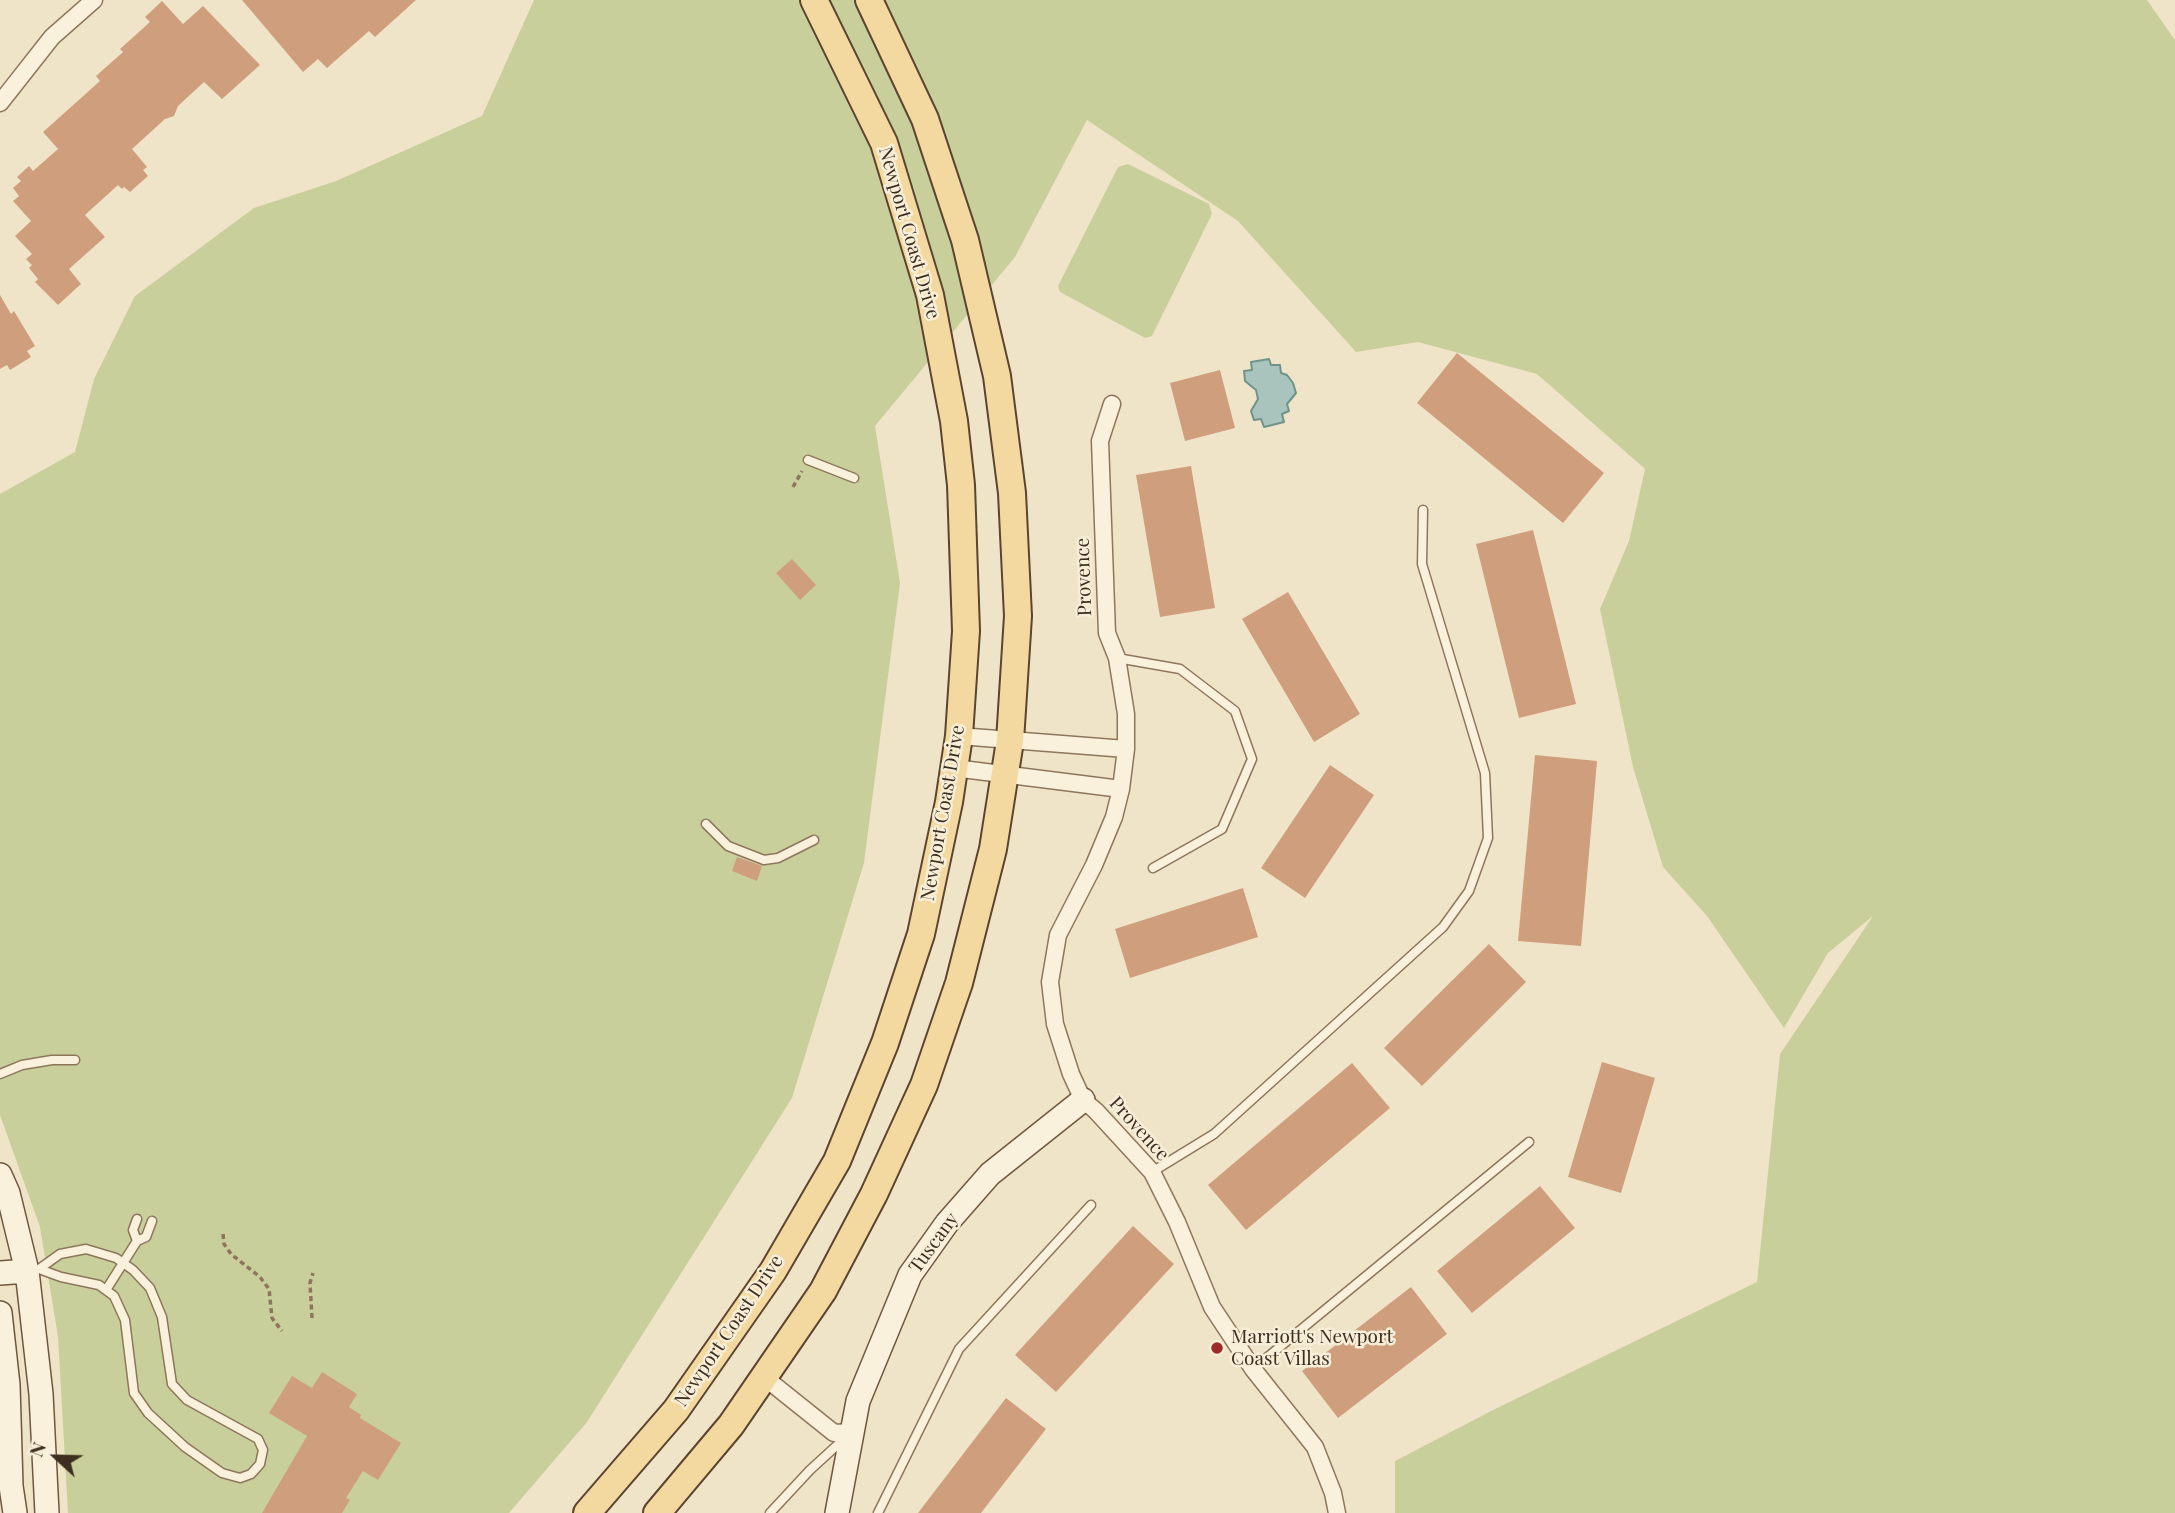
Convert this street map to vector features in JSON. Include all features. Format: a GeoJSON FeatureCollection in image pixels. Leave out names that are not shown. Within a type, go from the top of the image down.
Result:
{"type":"FeatureCollection","features":[{"type":"Feature","properties":{"kind":"main road","name":"Newport Coast Drive"},"geometry":{"type":"LineString","coordinates":[[587,1513],[676,1410],[772,1272],[837,1161],[885,1043],[921,934],[959,736],[965,631],[961,485],[954,421],[930,295],[884,143],[814,0]]}},
{"type":"Feature","properties":{"kind":"main road"},"geometry":{"type":"LineString","coordinates":[[657,1513],[731,1425],[822,1291],[874,1194],[924,1085],[959,983],[993,849],[1010,741],[1018,616],[1012,493],[997,376],[965,240],[925,119],[869,0]]}},
{"type":"Feature","properties":{"kind":"street"},"geometry":{"type":"LineString","coordinates":[[0,103],[52,37],[94,0]]}},
{"type":"Feature","properties":{"kind":"street","name":"Provence"},"geometry":{"type":"LineString","coordinates":[[1112,404],[1100,442],[1107,633],[1118,658],[1126,713],[1126,749],[1114,817],[1094,865],[1058,935],[1050,982],[1055,1024],[1071,1074],[1083,1100],[1152,1172],[1177,1223],[1212,1307],[1253,1369],[1315,1447],[1333,1493],[1337,1513]]}},
{"type":"Feature","properties":{"kind":"street"},"geometry":{"type":"LineString","coordinates":[[959,736],[1126,749]]}},
{"type":"Feature","properties":{"kind":"street"},"geometry":{"type":"LineString","coordinates":[[954,768],[1121,789]]}},
{"type":"Feature","properties":{"kind":"street","name":"Tuscany"},"geometry":{"type":"LineString","coordinates":[[837,1513],[858,1401],[910,1275],[947,1223],[990,1174],[1083,1100]]}},
{"type":"Feature","properties":{"kind":"street"},"geometry":{"type":"LineString","coordinates":[[0,1175],[33,1270],[47,1513]]}},
{"type":"Feature","properties":{"kind":"street"},"geometry":{"type":"LineString","coordinates":[[0,1273],[33,1270]]}},
{"type":"Feature","properties":{"kind":"street"},"geometry":{"type":"LineString","coordinates":[[0,1313],[8,1385],[11,1486],[15,1513]]}},
{"type":"Feature","properties":{"kind":"street"},"geometry":{"type":"LineString","coordinates":[[764,1377],[834,1433],[852,1432]]}},
{"type":"Feature","properties":{"kind":"lane"},"geometry":{"type":"LineString","coordinates":[[808,460],[854,478]]}},
{"type":"Feature","properties":{"kind":"lane"},"geometry":{"type":"LineString","coordinates":[[1152,1172],[1214,1134],[1443,928],[1469,891],[1488,838],[1485,773],[1422,564],[1423,510]]}},
{"type":"Feature","properties":{"kind":"lane"},"geometry":{"type":"LineString","coordinates":[[1118,658],[1180,669],[1235,711],[1252,759],[1222,829],[1153,868]]}},
{"type":"Feature","properties":{"kind":"lane"},"geometry":{"type":"LineString","coordinates":[[706,824],[728,846],[764,860],[778,858],[814,841]]}},
{"type":"Feature","properties":{"kind":"lane"},"geometry":{"type":"LineString","coordinates":[[0,1074],[22,1065],[52,1060],[75,1060]]}},
{"type":"Feature","properties":{"kind":"lane"},"geometry":{"type":"LineString","coordinates":[[1253,1369],[1529,1142]]}},
{"type":"Feature","properties":{"kind":"lane"},"geometry":{"type":"LineString","coordinates":[[878,1513],[959,1349],[1091,1205]]}},
{"type":"Feature","properties":{"kind":"lane"},"geometry":{"type":"LineString","coordinates":[[136,1241],[133,1230],[137,1219]]}},
{"type":"Feature","properties":{"kind":"lane"},"geometry":{"type":"LineString","coordinates":[[106,1290],[136,1241],[146,1237],[152,1220]]}},
{"type":"Feature","properties":{"kind":"lane"},"geometry":{"type":"LineString","coordinates":[[86,1249],[116,1258],[123,1263],[150,1288],[162,1317],[172,1384],[187,1400],[258,1439],[263,1450],[260,1464],[251,1474],[240,1478],[222,1473],[185,1447],[148,1413],[134,1393],[125,1320],[114,1297],[99,1286],[33,1270],[60,1254],[86,1249]]}},
{"type":"Feature","properties":{"kind":"lane"},"geometry":{"type":"LineString","coordinates":[[770,1513],[810,1470],[852,1432]]}},
{"type":"Feature","properties":{"kind":"path"},"geometry":{"type":"LineString","coordinates":[[793,487],[802,472]]}},
{"type":"Feature","properties":{"kind":"path"},"geometry":{"type":"LineString","coordinates":[[223,1234],[224,1244],[231,1254],[260,1277],[270,1289],[272,1318],[282,1331]]}},
{"type":"Feature","properties":{"kind":"path"},"geometry":{"type":"LineString","coordinates":[[312,1318],[310,1283],[313,1273]]}},
{"type":"Feature","properties":{"kind":"green space"},"geometry":{"type":"Polygon","coordinates":[[[534,0],[2147,0],[2175,40],[2175,1513],[1395,1513],[1395,1461],[1493,1410],[1757,1282],[1780,1054],[1873,916],[1828,953],[1784,1028],[1707,916],[1663,867],[1633,767],[1600,609],[1629,541],[1645,469],[1537,374],[1418,342],[1356,352],[1238,221],[1087,120],[1015,257],[875,426],[900,583],[864,863],[792,1098],[587,1422],[509,1513],[68,1513],[58,1337],[40,1227],[0,1115],[0,494],[75,452],[94,379],[135,296],[254,208],[336,181],[482,116],[534,0]]]}},
{"type":"Feature","properties":{"kind":"green space"},"geometry":{"type":"Polygon","coordinates":[[[1128,164],[1209,204],[1212,214],[1152,336],[1145,338],[1060,292],[1058,286],[1118,167],[1128,164]]]}},
{"type":"Feature","properties":{"kind":"water"},"geometry":{"type":"Polygon","coordinates":[[[1269,359],[1271,365],[1280,365],[1281,373],[1287,375],[1293,383],[1296,393],[1287,404],[1289,411],[1282,414],[1284,422],[1264,427],[1261,419],[1254,420],[1251,411],[1258,399],[1256,390],[1245,381],[1244,371],[1252,370],[1251,362],[1269,359]]]}},
{"type":"Feature","properties":{"kind":"building"},"geometry":{"type":"Polygon","coordinates":[[[242,0],[416,0],[375,37],[369,31],[327,68],[318,59],[303,72],[242,0]]]}},
{"type":"Feature","properties":{"kind":"building"},"geometry":{"type":"Polygon","coordinates":[[[162,1],[183,24],[203,6],[260,65],[222,99],[204,82],[178,106],[174,116],[165,119],[132,149],[147,167],[143,170],[148,176],[130,192],[118,185],[85,215],[105,237],[69,269],[81,284],[58,305],[35,282],[38,279],[26,259],[32,254],[15,236],[31,221],[13,201],[19,196],[13,188],[21,181],[17,177],[29,166],[33,171],[58,149],[43,132],[100,81],[96,76],[123,52],[120,49],[150,22],[145,17],[162,1]]]}},
{"type":"Feature","properties":{"kind":"building"},"geometry":{"type":"Polygon","coordinates":[[[0,295],[11,314],[14,311],[35,346],[27,351],[31,357],[10,370],[7,365],[0,369],[0,295]]]}},
{"type":"Feature","properties":{"kind":"building"},"geometry":{"type":"Polygon","coordinates":[[[1457,353],[1604,473],[1563,523],[1417,403],[1457,353]]]}},
{"type":"Feature","properties":{"kind":"building"},"geometry":{"type":"Polygon","coordinates":[[[1220,370],[1235,428],[1185,441],[1170,383],[1220,370]]]}},
{"type":"Feature","properties":{"kind":"building"},"geometry":{"type":"Polygon","coordinates":[[[1191,466],[1215,608],[1160,617],[1136,475],[1191,466]]]}},
{"type":"Feature","properties":{"kind":"building"},"geometry":{"type":"Polygon","coordinates":[[[1533,530],[1576,704],[1519,718],[1476,544],[1533,530]]]}},
{"type":"Feature","properties":{"kind":"building"},"geometry":{"type":"Polygon","coordinates":[[[792,559],[816,585],[800,600],[776,573],[792,559]]]}},
{"type":"Feature","properties":{"kind":"building"},"geometry":{"type":"Polygon","coordinates":[[[1288,592],[1360,714],[1314,742],[1242,619],[1288,592]]]}},
{"type":"Feature","properties":{"kind":"building"},"geometry":{"type":"Polygon","coordinates":[[[1535,755],[1597,761],[1581,946],[1518,941],[1535,755]]]}},
{"type":"Feature","properties":{"kind":"building"},"geometry":{"type":"Polygon","coordinates":[[[1330,765],[1374,795],[1305,898],[1261,868],[1330,765]]]}},
{"type":"Feature","properties":{"kind":"building"},"geometry":{"type":"Polygon","coordinates":[[[737,857],[762,866],[757,881],[732,871],[737,857]]]}},
{"type":"Feature","properties":{"kind":"building"},"geometry":{"type":"Polygon","coordinates":[[[1243,888],[1258,937],[1130,978],[1115,929],[1243,888]]]}},
{"type":"Feature","properties":{"kind":"building"},"geometry":{"type":"Polygon","coordinates":[[[1489,944],[1526,982],[1422,1086],[1384,1048],[1489,944]]]}},
{"type":"Feature","properties":{"kind":"building"},"geometry":{"type":"Polygon","coordinates":[[[1602,1062],[1655,1078],[1621,1193],[1568,1177],[1602,1062]]]}},
{"type":"Feature","properties":{"kind":"building"},"geometry":{"type":"Polygon","coordinates":[[[1352,1063],[1390,1108],[1246,1230],[1208,1185],[1352,1063]]]}},
{"type":"Feature","properties":{"kind":"building"},"geometry":{"type":"Polygon","coordinates":[[[1540,1186],[1575,1228],[1472,1313],[1437,1271],[1540,1186]]]}},
{"type":"Feature","properties":{"kind":"building"},"geometry":{"type":"Polygon","coordinates":[[[1133,1226],[1174,1264],[1056,1392],[1015,1355],[1133,1226]]]}},
{"type":"Feature","properties":{"kind":"building"},"geometry":{"type":"Polygon","coordinates":[[[1411,1287],[1447,1334],[1338,1418],[1302,1371],[1411,1287]]]}},
{"type":"Feature","properties":{"kind":"building"},"geometry":{"type":"Polygon","coordinates":[[[322,1372],[357,1394],[349,1407],[361,1415],[360,1418],[401,1443],[378,1480],[363,1471],[346,1498],[350,1500],[342,1513],[262,1513],[307,1436],[269,1413],[292,1376],[312,1388],[322,1372]]]}},
{"type":"Feature","properties":{"kind":"building"},"geometry":{"type":"Polygon","coordinates":[[[1006,1398],[1046,1429],[981,1513],[918,1513],[1006,1398]]]}},
{"type":"Feature","properties":{"kind":"place","name":"Marriott's Newport Coast Villas"},"geometry":{"type":"Point","coordinates":[1217,1348]}}]}
